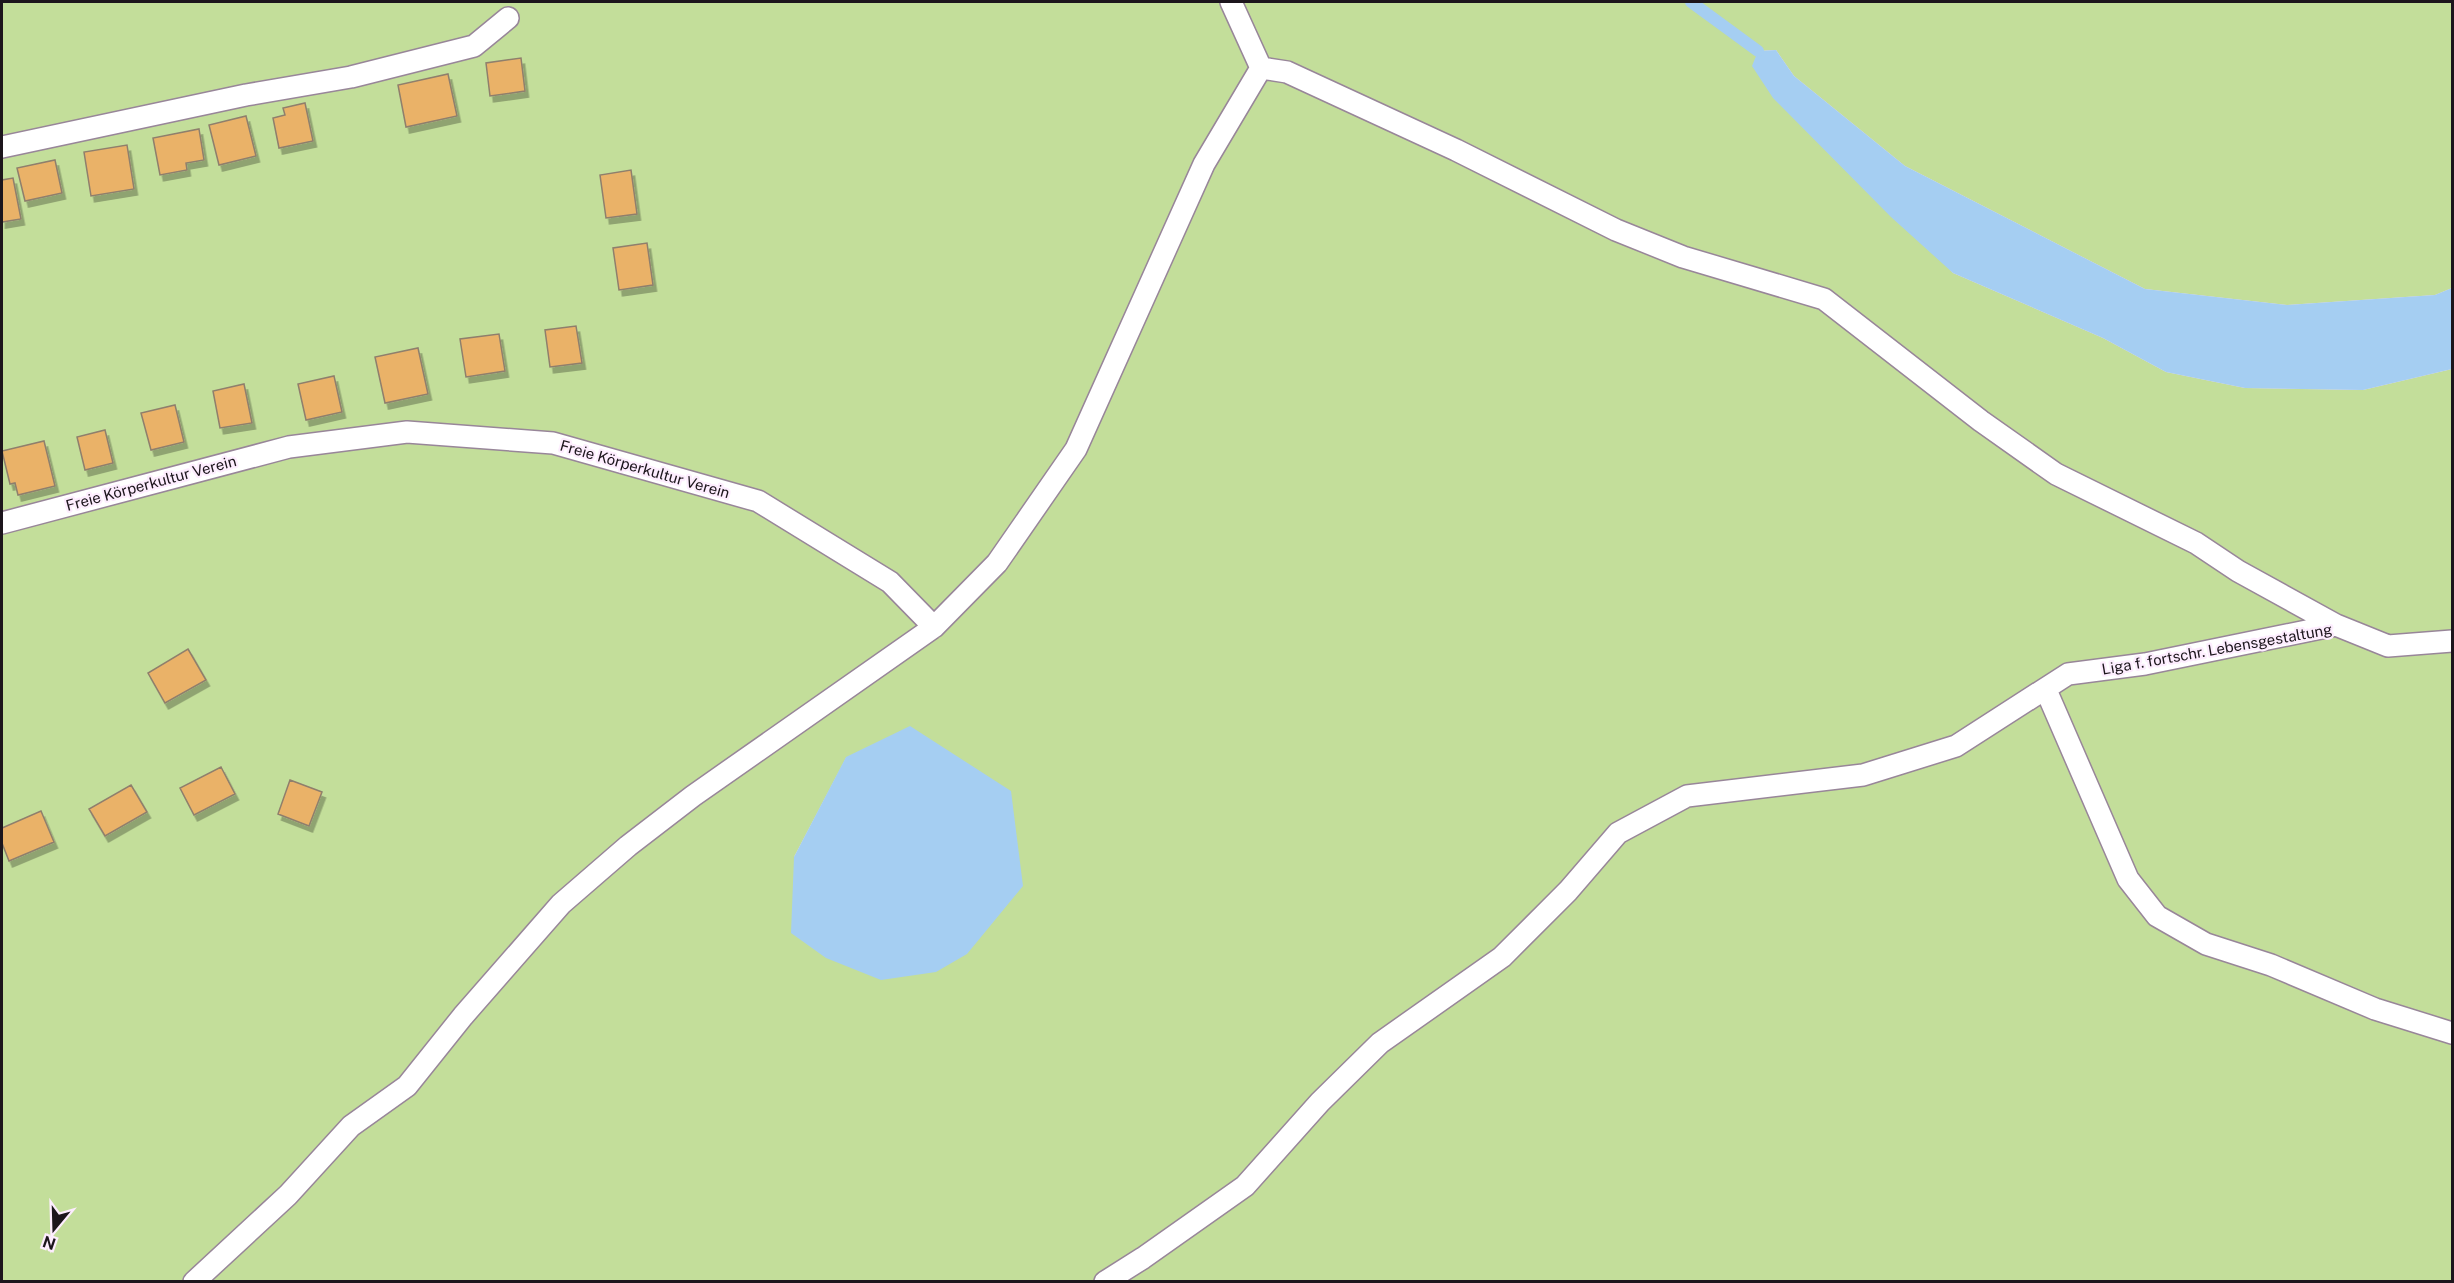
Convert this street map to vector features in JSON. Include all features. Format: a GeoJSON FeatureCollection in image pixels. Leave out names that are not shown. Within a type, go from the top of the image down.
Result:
{"type":"FeatureCollection","features":[{"type":"Feature","properties":{"kind":"lane"},"geometry":{"type":"LineString","coordinates":[[1231,2],[1261,68]]}},
{"type":"Feature","properties":{"kind":"lane"},"geometry":{"type":"LineString","coordinates":[[2,147],[246,95],[351,76],[474,46],[508,18]]}},
{"type":"Feature","properties":{"kind":"lane"},"geometry":{"type":"LineString","coordinates":[[1261,68],[1287,72],[1456,150],[1616,230],[1683,257],[1824,300],[1981,421],[2056,474],[2196,543],[2238,571],[2336,625]]}},
{"type":"Feature","properties":{"kind":"lane"},"geometry":{"type":"LineString","coordinates":[[194,1281],[288,1195],[351,1126],[407,1086],[463,1016],[561,904],[628,846],[693,796],[934,627],[997,563],[1076,449],[1204,164],[1261,68]]}},
{"type":"Feature","properties":{"kind":"lane","name":"Freie Körperkultur Verein"},"geometry":{"type":"LineString","coordinates":[[2,523],[289,447],[407,432],[553,443],[758,501],[890,582],[934,627]]}},
{"type":"Feature","properties":{"kind":"lane","name":"Liga f. fortschr. Lebensgestaltung"},"geometry":{"type":"LineString","coordinates":[[1105,1281],[1143,1258],[1245,1186],[1320,1102],[1380,1043],[1502,957],[1568,891],[1618,833],[1687,796],[1863,775],[1956,746],[2068,674],[2145,664],[2336,625],[2388,646],[2452,641]]}},
{"type":"Feature","properties":{"kind":"lane"},"geometry":{"type":"LineString","coordinates":[[2046,690],[2128,879],[2157,916],[2206,944],[2271,965],[2375,1009],[2452,1033]]}},
{"type":"Feature","properties":{"kind":"green space"},"geometry":{"type":"Polygon","coordinates":[[[2,2],[2452,2],[2452,288],[2435,295],[2287,305],[2145,289],[1905,166],[1794,76],[1776,50],[1758,51],[1953,273],[2103,338],[2166,372],[2245,388],[2363,390],[2452,369],[2452,1281],[2,1281],[2,2]],[[910,727],[846,758],[794,857],[910,727]]]}},
{"type":"Feature","properties":{"kind":"water"},"geometry":{"type":"Polygon","coordinates":[[[1776,50],[1794,76],[1905,166],[2145,289],[2287,305],[2435,295],[2452,288],[2452,369],[2363,390],[2245,388],[2166,372],[2103,338],[1953,273],[1891,217],[1773,98],[1752,66],[1758,51],[1776,50]]]}},
{"type":"Feature","properties":{"kind":"water"},"geometry":{"type":"Polygon","coordinates":[[[910,726],[1011,791],[1023,886],[967,954],[936,972],[881,980],[826,958],[791,933],[794,857],[846,757],[910,726]]]}},
{"type":"Feature","properties":{"kind":"building"},"geometry":{"type":"Polygon","coordinates":[[[521,58],[525,91],[490,96],[486,63],[521,58]]]}},
{"type":"Feature","properties":{"kind":"building"},"geometry":{"type":"Polygon","coordinates":[[[448,74],[457,116],[406,127],[398,85],[448,74]]]}},
{"type":"Feature","properties":{"kind":"building"},"geometry":{"type":"Polygon","coordinates":[[[305,103],[313,141],[279,148],[273,118],[285,115],[283,108],[305,103]]]}},
{"type":"Feature","properties":{"kind":"building"},"geometry":{"type":"Polygon","coordinates":[[[246,116],[256,156],[219,165],[209,125],[246,116]]]}},
{"type":"Feature","properties":{"kind":"building"},"geometry":{"type":"Polygon","coordinates":[[[199,129],[204,160],[186,163],[187,170],[160,175],[153,138],[199,129]]]}},
{"type":"Feature","properties":{"kind":"building"},"geometry":{"type":"Polygon","coordinates":[[[127,145],[134,189],[91,196],[84,152],[127,145]]]}},
{"type":"Feature","properties":{"kind":"building"},"geometry":{"type":"Polygon","coordinates":[[[55,160],[62,193],[25,201],[17,168],[55,160]]]}},
{"type":"Feature","properties":{"kind":"building"},"geometry":{"type":"Polygon","coordinates":[[[631,170],[637,214],[606,218],[600,175],[631,170]]]}},
{"type":"Feature","properties":{"kind":"building"},"geometry":{"type":"Polygon","coordinates":[[[13,178],[21,219],[2,222],[2,180],[13,178]]]}},
{"type":"Feature","properties":{"kind":"building"},"geometry":{"type":"Polygon","coordinates":[[[647,243],[653,285],[619,290],[613,248],[647,243]]]}},
{"type":"Feature","properties":{"kind":"building"},"geometry":{"type":"Polygon","coordinates":[[[576,326],[582,363],[550,367],[545,330],[576,326]]]}},
{"type":"Feature","properties":{"kind":"building"},"geometry":{"type":"Polygon","coordinates":[[[499,334],[505,371],[466,377],[460,339],[499,334]]]}},
{"type":"Feature","properties":{"kind":"building"},"geometry":{"type":"Polygon","coordinates":[[[418,348],[428,394],[385,403],[375,357],[418,348]]]}},
{"type":"Feature","properties":{"kind":"building"},"geometry":{"type":"Polygon","coordinates":[[[334,376],[342,412],[306,420],[298,384],[334,376]]]}},
{"type":"Feature","properties":{"kind":"building"},"geometry":{"type":"Polygon","coordinates":[[[244,384],[252,423],[220,428],[213,391],[244,384]]]}},
{"type":"Feature","properties":{"kind":"building"},"geometry":{"type":"Polygon","coordinates":[[[175,405],[184,442],[151,450],[141,413],[175,405]]]}},
{"type":"Feature","properties":{"kind":"building"},"geometry":{"type":"Polygon","coordinates":[[[105,430],[113,463],[85,470],[77,437],[105,430]]]}},
{"type":"Feature","properties":{"kind":"building"},"geometry":{"type":"Polygon","coordinates":[[[44,441],[55,486],[18,495],[15,483],[10,484],[2,451],[44,441]]]}},
{"type":"Feature","properties":{"kind":"building"},"geometry":{"type":"Polygon","coordinates":[[[188,649],[206,680],[165,703],[148,673],[188,649]]]}},
{"type":"Feature","properties":{"kind":"building"},"geometry":{"type":"Polygon","coordinates":[[[221,767],[235,794],[194,815],[180,788],[221,767]]]}},
{"type":"Feature","properties":{"kind":"building"},"geometry":{"type":"Polygon","coordinates":[[[290,780],[322,792],[309,826],[278,814],[290,780]]]}},
{"type":"Feature","properties":{"kind":"building"},"geometry":{"type":"Polygon","coordinates":[[[131,785],[147,812],[105,836],[89,809],[131,785]]]}},
{"type":"Feature","properties":{"kind":"building"},"geometry":{"type":"Polygon","coordinates":[[[41,811],[54,842],[9,861],[2,843],[2,828],[41,811]]]}},
{"type":"Feature","properties":{"kind":"waterway"},"geometry":{"type":"LineString","coordinates":[[1691,2],[1758,51]]}}]}
